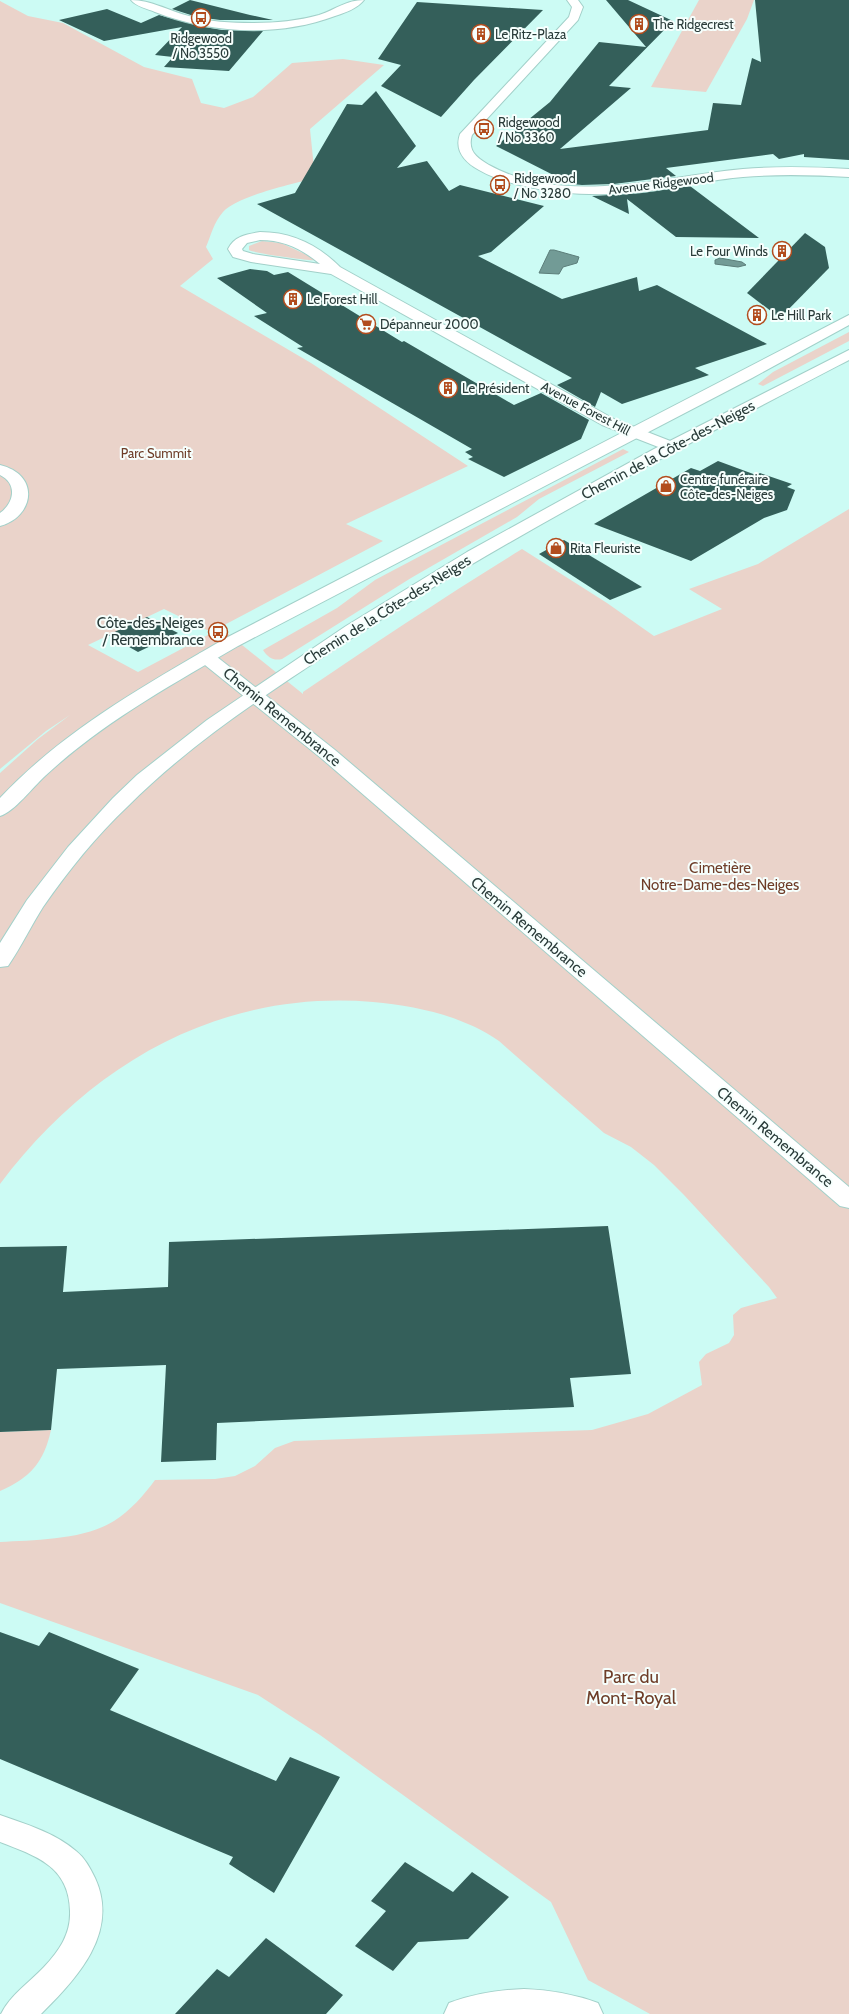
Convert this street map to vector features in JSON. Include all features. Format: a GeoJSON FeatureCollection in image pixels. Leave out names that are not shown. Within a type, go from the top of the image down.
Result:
{"type":"FeatureCollection","features":[{"type":"Feature","properties":{"kind":"street"},"geometry":{"type":"LineString","coordinates":[[136,0],[191,20],[222,25],[255,26],[315,19],[341,10],[359,0]]}},
{"type":"Feature","properties":{"kind":"street","name":"Avenue Ridgewood"},"geometry":{"type":"LineString","coordinates":[[572,0],[578,7],[574,18],[465,136],[463,145],[465,152],[480,165],[500,175],[529,184],[589,190],[638,188],[699,178],[743,173],[802,171],[849,173]]}},
{"type":"Feature","properties":{"kind":"street","name":"Avenue Forest Hill"},"geometry":{"type":"LineString","coordinates":[[335,270],[325,258],[277,235],[267,234],[250,237],[240,242],[235,248],[238,254],[250,258],[335,270],[608,422],[672,447]]}},
{"type":"Feature","properties":{"kind":"street","name":"Chemin de la Côte-des-Neiges"},"geometry":{"type":"LineString","coordinates":[[0,810],[47,764],[97,725],[126,705],[206,657],[342,584],[768,364],[849,319]]}},
{"type":"Feature","properties":{"kind":"street","name":"Chemin de la Côte-des-Neiges"},"geometry":{"type":"LineString","coordinates":[[0,961],[49,885],[103,820],[168,759],[206,729],[255,695],[444,572],[531,522],[849,354]]}},
{"type":"Feature","properties":{"kind":"street"},"geometry":{"type":"LineString","coordinates":[[0,470],[16,478],[21,487],[20,499],[13,511],[0,521]]}},
{"type":"Feature","properties":{"kind":"street","name":"Chemin Remembrance"},"geometry":{"type":"LineString","coordinates":[[206,657],[338,762],[849,1200]]}},
{"type":"Feature","properties":{"kind":"street"},"geometry":{"type":"LineString","coordinates":[[0,1828],[43,1846],[66,1861],[82,1882],[88,1908],[84,1935],[70,1960],[18,2014]]}},
{"type":"Feature","properties":{"kind":"street"},"geometry":{"type":"LineString","coordinates":[[461,2014],[492,2007],[521,2004],[562,2008],[586,2014]]}},
{"type":"Feature","properties":{"kind":"green space"},"geometry":{"type":"Polygon","coordinates":[[[699,0],[754,0],[747,19],[706,92],[651,87],[699,0]]]}},
{"type":"Feature","properties":{"kind":"green space"},"geometry":{"type":"Polygon","coordinates":[[[0,1],[28,16],[63,23],[144,67],[192,79],[201,103],[224,108],[253,97],[292,63],[343,59],[384,65],[310,129],[315,178],[266,191],[230,206],[217,220],[206,247],[213,259],[180,286],[311,363],[468,466],[346,524],[383,541],[211,632],[164,609],[88,645],[138,672],[221,628],[303,694],[303,692],[384,637],[522,549],[607,603],[654,636],[722,609],[689,589],[758,564],[849,509],[849,2014],[650,2014],[588,1980],[551,1902],[320,1735],[258,1695],[0,1603],[0,1542],[58,1538],[88,1532],[102,1527],[114,1521],[131,1508],[155,1480],[215,1479],[235,1476],[255,1466],[275,1448],[294,1441],[592,1430],[648,1414],[702,1385],[699,1362],[706,1354],[729,1343],[734,1335],[733,1315],[741,1308],[777,1298],[769,1287],[684,1195],[654,1165],[631,1147],[604,1133],[499,1041],[485,1032],[455,1019],[406,1006],[373,1002],[317,1001],[263,1008],[211,1022],[163,1043],[117,1070],[75,1103],[36,1141],[0,1184],[0,773],[38,739],[70,715],[46,731],[0,769],[0,1]]]}},
{"type":"Feature","properties":{"kind":"green space"},"geometry":{"type":"Polygon","coordinates":[[[262,241],[281,243],[318,260],[284,257],[249,250],[249,246],[262,241]]]}},
{"type":"Feature","properties":{"kind":"green space"},"geometry":{"type":"Polygon","coordinates":[[[849,332],[849,341],[763,386],[758,384],[773,372],[849,332]]]}},
{"type":"Feature","properties":{"kind":"green space"},"geometry":{"type":"Polygon","coordinates":[[[623,449],[629,452],[539,499],[517,517],[411,578],[282,659],[276,660],[271,658],[263,650],[337,608],[375,580],[623,449]]]}},
{"type":"Feature","properties":{"kind":"green space"},"geometry":{"type":"Polygon","coordinates":[[[51,1430],[40,1460],[34,1468],[20,1480],[0,1491],[0,1432],[51,1430]]]}},
{"type":"Feature","properties":{"kind":"water"},"geometry":{"type":"Polygon","coordinates":[[[550,250],[579,257],[577,263],[563,267],[559,274],[539,273],[550,250]]]}},
{"type":"Feature","properties":{"kind":"water"},"geometry":{"type":"Polygon","coordinates":[[[720,258],[742,262],[746,265],[738,267],[715,264],[715,260],[720,258]]]}},
{"type":"Feature","properties":{"kind":"building"},"geometry":{"type":"Polygon","coordinates":[[[190,0],[273,20],[220,20],[197,17],[172,9],[190,0]]]}},
{"type":"Feature","properties":{"kind":"building"},"geometry":{"type":"Polygon","coordinates":[[[606,0],[628,0],[673,21],[609,86],[631,88],[560,149],[708,130],[713,103],[741,105],[752,58],[761,62],[755,0],[849,0],[849,160],[804,157],[804,154],[779,159],[773,154],[666,168],[676,176],[614,184],[582,185],[571,184],[496,146],[550,102],[599,42],[646,47],[606,0]]]}},
{"type":"Feature","properties":{"kind":"building"},"geometry":{"type":"Polygon","coordinates":[[[417,2],[543,10],[474,80],[441,117],[381,86],[401,65],[378,59],[417,2]]]}},
{"type":"Feature","properties":{"kind":"building"},"geometry":{"type":"Polygon","coordinates":[[[107,9],[141,23],[159,15],[199,26],[222,30],[263,31],[229,71],[164,67],[173,57],[155,55],[182,27],[104,41],[59,20],[107,9]]]}},
{"type":"Feature","properties":{"kind":"building"},"geometry":{"type":"Polygon","coordinates":[[[376,91],[416,146],[397,168],[427,161],[449,191],[460,185],[544,206],[491,252],[478,256],[562,299],[637,277],[639,291],[657,285],[767,344],[695,368],[709,375],[622,404],[601,392],[595,407],[557,385],[572,378],[257,204],[295,193],[347,104],[362,105],[376,91]]]}},
{"type":"Feature","properties":{"kind":"building"},"geometry":{"type":"Polygon","coordinates":[[[690,186],[759,238],[676,237],[627,199],[629,214],[592,196],[642,193],[690,186]]]}},
{"type":"Feature","properties":{"kind":"building"},"geometry":{"type":"Polygon","coordinates":[[[805,233],[825,247],[829,268],[780,318],[747,293],[805,233]]]}},
{"type":"Feature","properties":{"kind":"building"},"geometry":{"type":"Polygon","coordinates":[[[250,269],[267,271],[274,275],[288,272],[402,342],[404,341],[514,405],[541,393],[589,420],[581,439],[504,477],[468,459],[473,457],[465,452],[472,449],[297,348],[303,347],[254,316],[267,313],[217,278],[250,269]]]}},
{"type":"Feature","properties":{"kind":"building"},"geometry":{"type":"Polygon","coordinates":[[[718,461],[756,475],[760,473],[792,484],[787,487],[795,490],[787,510],[764,518],[691,561],[594,524],[691,468],[700,471],[718,461]]]}},
{"type":"Feature","properties":{"kind":"building"},"geometry":{"type":"Polygon","coordinates":[[[564,540],[642,587],[610,600],[539,554],[564,540]]]}},
{"type":"Feature","properties":{"kind":"building"},"geometry":{"type":"Polygon","coordinates":[[[147,617],[178,633],[138,652],[108,635],[147,617]]]}},
{"type":"Feature","properties":{"kind":"building"},"geometry":{"type":"Polygon","coordinates":[[[608,1226],[631,1374],[570,1378],[574,1407],[217,1423],[216,1460],[161,1462],[166,1365],[57,1369],[51,1430],[0,1432],[0,1247],[67,1246],[63,1292],[168,1287],[169,1242],[608,1226]]]}},
{"type":"Feature","properties":{"kind":"building"},"geometry":{"type":"Polygon","coordinates":[[[0,1632],[39,1646],[49,1632],[139,1669],[110,1710],[276,1781],[290,1757],[340,1777],[274,1893],[229,1864],[233,1857],[0,1759],[0,1632]]]}},
{"type":"Feature","properties":{"kind":"building"},"geometry":{"type":"Polygon","coordinates":[[[405,1862],[453,1892],[472,1872],[509,1897],[468,1939],[418,1942],[393,1971],[355,1946],[386,1911],[371,1901],[405,1862]]]}},
{"type":"Feature","properties":{"kind":"building"},"geometry":{"type":"Polygon","coordinates":[[[266,1938],[343,1995],[326,2014],[175,2014],[217,1969],[229,1977],[266,1938]]]}},
{"type":"Feature","properties":{"kind":"place","name":"Ridgewood / No 3550"},"geometry":{"type":"Point","coordinates":[201,18]}},
{"type":"Feature","properties":{"kind":"place","name":"The Ridgecrest"},"geometry":{"type":"Point","coordinates":[639,24]}},
{"type":"Feature","properties":{"kind":"place","name":"Le Ritz-Plaza"},"geometry":{"type":"Point","coordinates":[481,34]}},
{"type":"Feature","properties":{"kind":"place","name":"Ridgewood / No 3360"},"geometry":{"type":"Point","coordinates":[484,129]}},
{"type":"Feature","properties":{"kind":"place","name":"Ridgewood / No 3280"},"geometry":{"type":"Point","coordinates":[500,185]}},
{"type":"Feature","properties":{"kind":"place","name":"Le Four Winds"},"geometry":{"type":"Point","coordinates":[782,251]}},
{"type":"Feature","properties":{"kind":"place","name":"Le Forest Hill"},"geometry":{"type":"Point","coordinates":[293,299]}},
{"type":"Feature","properties":{"kind":"place","name":"Le Hill Park"},"geometry":{"type":"Point","coordinates":[757,315]}},
{"type":"Feature","properties":{"kind":"place","name":"Dépanneur 2000"},"geometry":{"type":"Point","coordinates":[366,324]}},
{"type":"Feature","properties":{"kind":"place","name":"Le Président"},"geometry":{"type":"Point","coordinates":[448,388]}},
{"type":"Feature","properties":{"kind":"place","name":"Centre funéraire Côte-des-Neiges"},"geometry":{"type":"Point","coordinates":[666,486]}},
{"type":"Feature","properties":{"kind":"place","name":"Rita Fleuriste"},"geometry":{"type":"Point","coordinates":[556,548]}},
{"type":"Feature","properties":{"kind":"place","name":"Côte-des-Neiges / Remembrance"},"geometry":{"type":"Point","coordinates":[218,632]}},
{"type":"Feature","properties":{"kind":"park label","name":"Parc Summit"},"geometry":{"type":"Point","coordinates":[156,453]}},
{"type":"Feature","properties":{"kind":"park label","name":"Cimetière Notre-Dame-des-Neiges"},"geometry":{"type":"Point","coordinates":[720,876]}},
{"type":"Feature","properties":{"kind":"park label","name":"Parc du Mont-Royal"},"geometry":{"type":"Point","coordinates":[631,1687]}}]}
